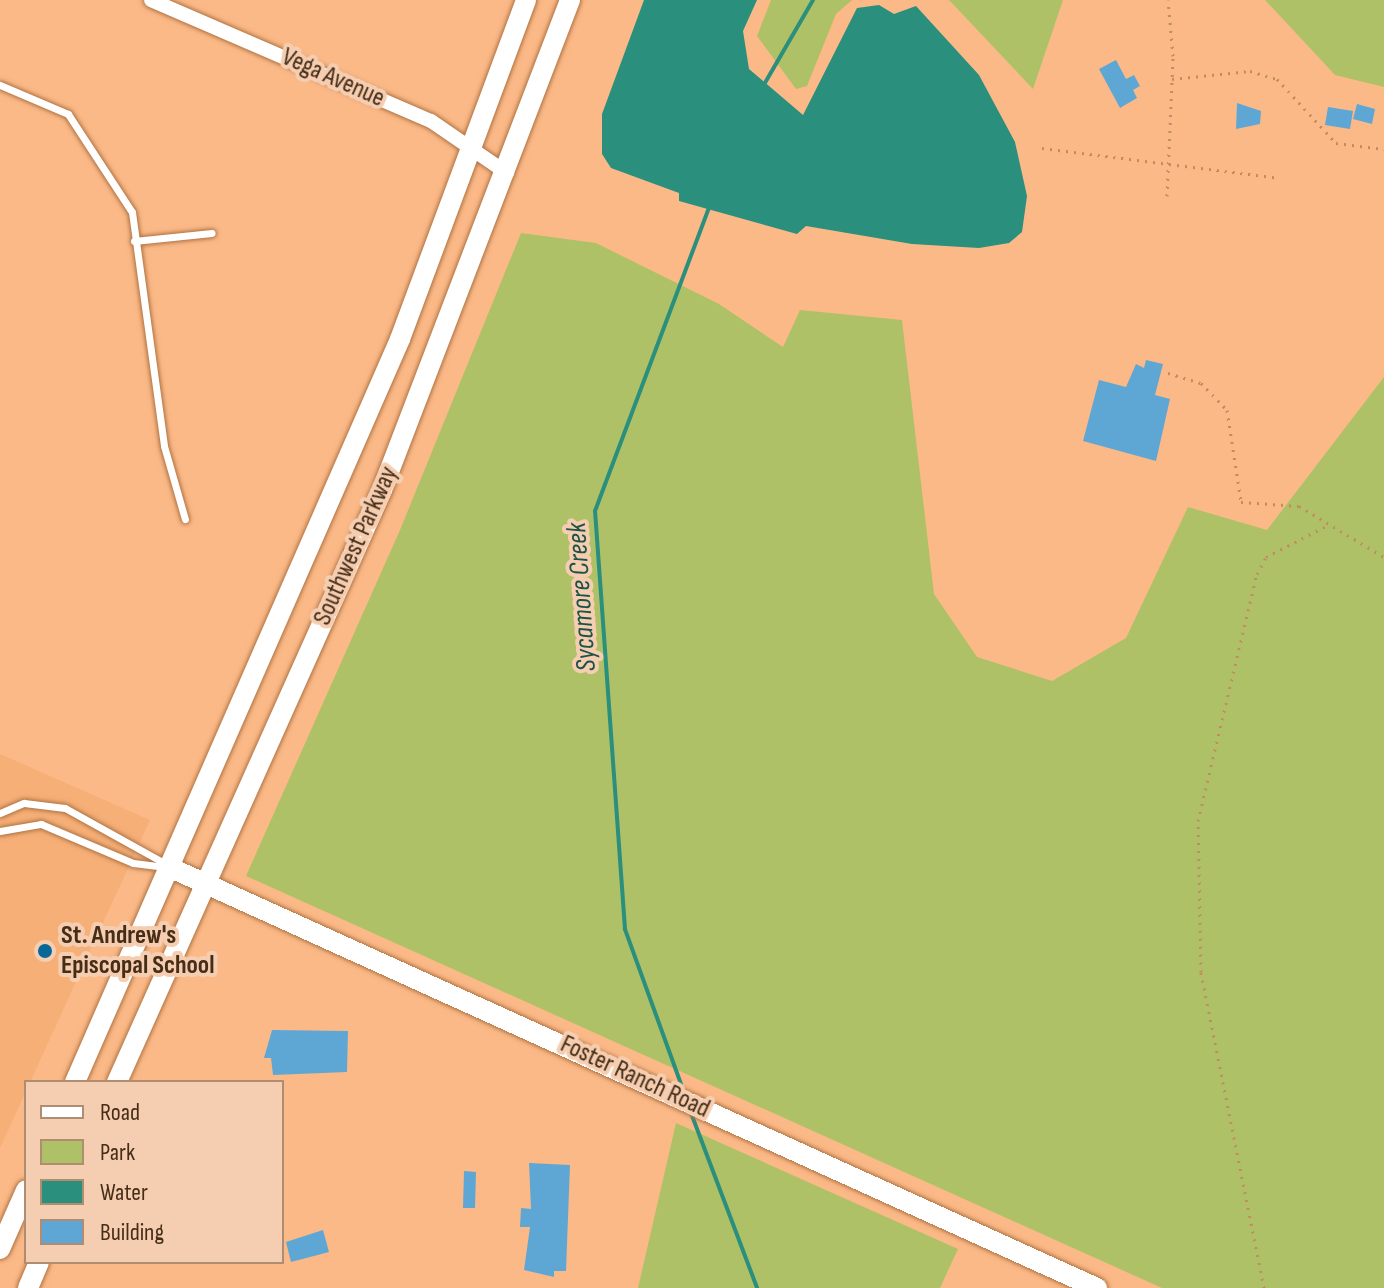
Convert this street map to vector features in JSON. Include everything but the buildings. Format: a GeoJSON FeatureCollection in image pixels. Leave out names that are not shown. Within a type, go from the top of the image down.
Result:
{"type":"FeatureCollection","features":[{"type":"Feature","properties":{"kind":"main road","name":"Southwest Parkway"},"geometry":{"type":"LineString","coordinates":[[76,1080],[314,545],[471,152],[526,0]]}},
{"type":"Feature","properties":{"kind":"main road","name":"Southwest Parkway"},"geometry":{"type":"LineString","coordinates":[[118,1080],[382,490],[507,173],[570,0]]}},
{"type":"Feature","properties":{"kind":"main road","name":"Foster Ranch Road"},"geometry":{"type":"LineString","coordinates":[[171,868],[1097,1288]]}},
{"type":"Feature","properties":{"kind":"main road"},"geometry":{"type":"LineString","coordinates":[[0,1249],[24,1195]]}},
{"type":"Feature","properties":{"kind":"main road"},"geometry":{"type":"LineString","coordinates":[[28,1288],[38,1264]]}},
{"type":"Feature","properties":{"kind":"street","name":"Vega Avenue"},"geometry":{"type":"LineString","coordinates":[[151,0],[431,121],[471,152],[507,173]]}},
{"type":"Feature","properties":{"kind":"lane"},"geometry":{"type":"LineString","coordinates":[[0,85],[68,114],[132,212],[164,446],[185,519]]}},
{"type":"Feature","properties":{"kind":"lane"},"geometry":{"type":"LineString","coordinates":[[134,241],[212,233]]}},
{"type":"Feature","properties":{"kind":"lane"},"geometry":{"type":"LineString","coordinates":[[0,813],[35,802],[65,808],[171,868]]}},
{"type":"Feature","properties":{"kind":"lane"},"geometry":{"type":"LineString","coordinates":[[0,831],[41,824],[133,863],[171,868]]}},
{"type":"Feature","properties":{"kind":"path"},"geometry":{"type":"LineString","coordinates":[[1167,196],[1172,79],[1168,0]]}},
{"type":"Feature","properties":{"kind":"path"},"geometry":{"type":"LineString","coordinates":[[1172,79],[1233,68],[1277,79],[1336,143],[1384,149]]}},
{"type":"Feature","properties":{"kind":"path"},"geometry":{"type":"LineString","coordinates":[[1042,148],[1167,160],[1278,178]]}},
{"type":"Feature","properties":{"kind":"path"},"geometry":{"type":"LineString","coordinates":[[1168,373],[1201,383],[1227,410],[1241,502],[1299,506],[1384,557]]}},
{"type":"Feature","properties":{"kind":"path"},"geometry":{"type":"LineString","coordinates":[[1264,1288],[1201,972],[1198,821],[1257,574],[1266,557],[1328,525]]}},
{"type":"Feature","properties":{"kind":"shaded area","name":"St. Andrew's Episcopal School"},"geometry":{"type":"Polygon","coordinates":[[[0,754],[150,820],[31,1080],[24,1080],[24,1096],[0,1148],[0,754]]]}},
{"type":"Feature","properties":{"kind":"green space"},"geometry":{"type":"Polygon","coordinates":[[[771,0],[852,0],[836,14],[807,86],[796,89],[757,36],[771,0]]]}},
{"type":"Feature","properties":{"kind":"green space"},"geometry":{"type":"Polygon","coordinates":[[[1063,0],[1033,89],[950,1],[1063,0]]]}},
{"type":"Feature","properties":{"kind":"green space"},"geometry":{"type":"Polygon","coordinates":[[[1265,0],[1384,0],[1384,87],[1335,75],[1265,0]]]}},
{"type":"Feature","properties":{"kind":"green space"},"geometry":{"type":"Polygon","coordinates":[[[521,233],[596,243],[719,304],[783,347],[800,310],[902,320],[934,594],[977,657],[1052,681],[1126,638],[1188,507],[1267,530],[1384,377],[1384,1288],[1162,1288],[246,876],[400,530],[521,233]]]}},
{"type":"Feature","properties":{"kind":"green space"},"geometry":{"type":"Polygon","coordinates":[[[676,1123],[958,1249],[940,1288],[638,1288],[676,1123]]]}},
{"type":"Feature","properties":{"kind":"water"},"geometry":{"type":"Polygon","coordinates":[[[644,0],[757,0],[743,31],[749,69],[803,115],[857,8],[879,5],[894,14],[916,6],[979,75],[1015,142],[1027,196],[1022,232],[1009,243],[979,248],[912,244],[806,226],[797,234],[679,201],[679,193],[611,168],[602,154],[602,114],[644,0]]]}},
{"type":"Feature","properties":{"kind":"waterway","name":"Sycamore Creek"},"geometry":{"type":"LineString","coordinates":[[762,88],[813,0]]}},
{"type":"Feature","properties":{"kind":"waterway","name":"Sycamore Creek"},"geometry":{"type":"LineString","coordinates":[[681,1084],[625,929],[595,511],[710,205]]}},
{"type":"Feature","properties":{"kind":"waterway","name":"Sycamore Creek"},"geometry":{"type":"LineString","coordinates":[[691,1113],[757,1288]]}},
{"type":"Feature","properties":{"kind":"place","name":"St. Andrew's Episcopal School"},"geometry":{"type":"Point","coordinates":[45,951]}}]}
